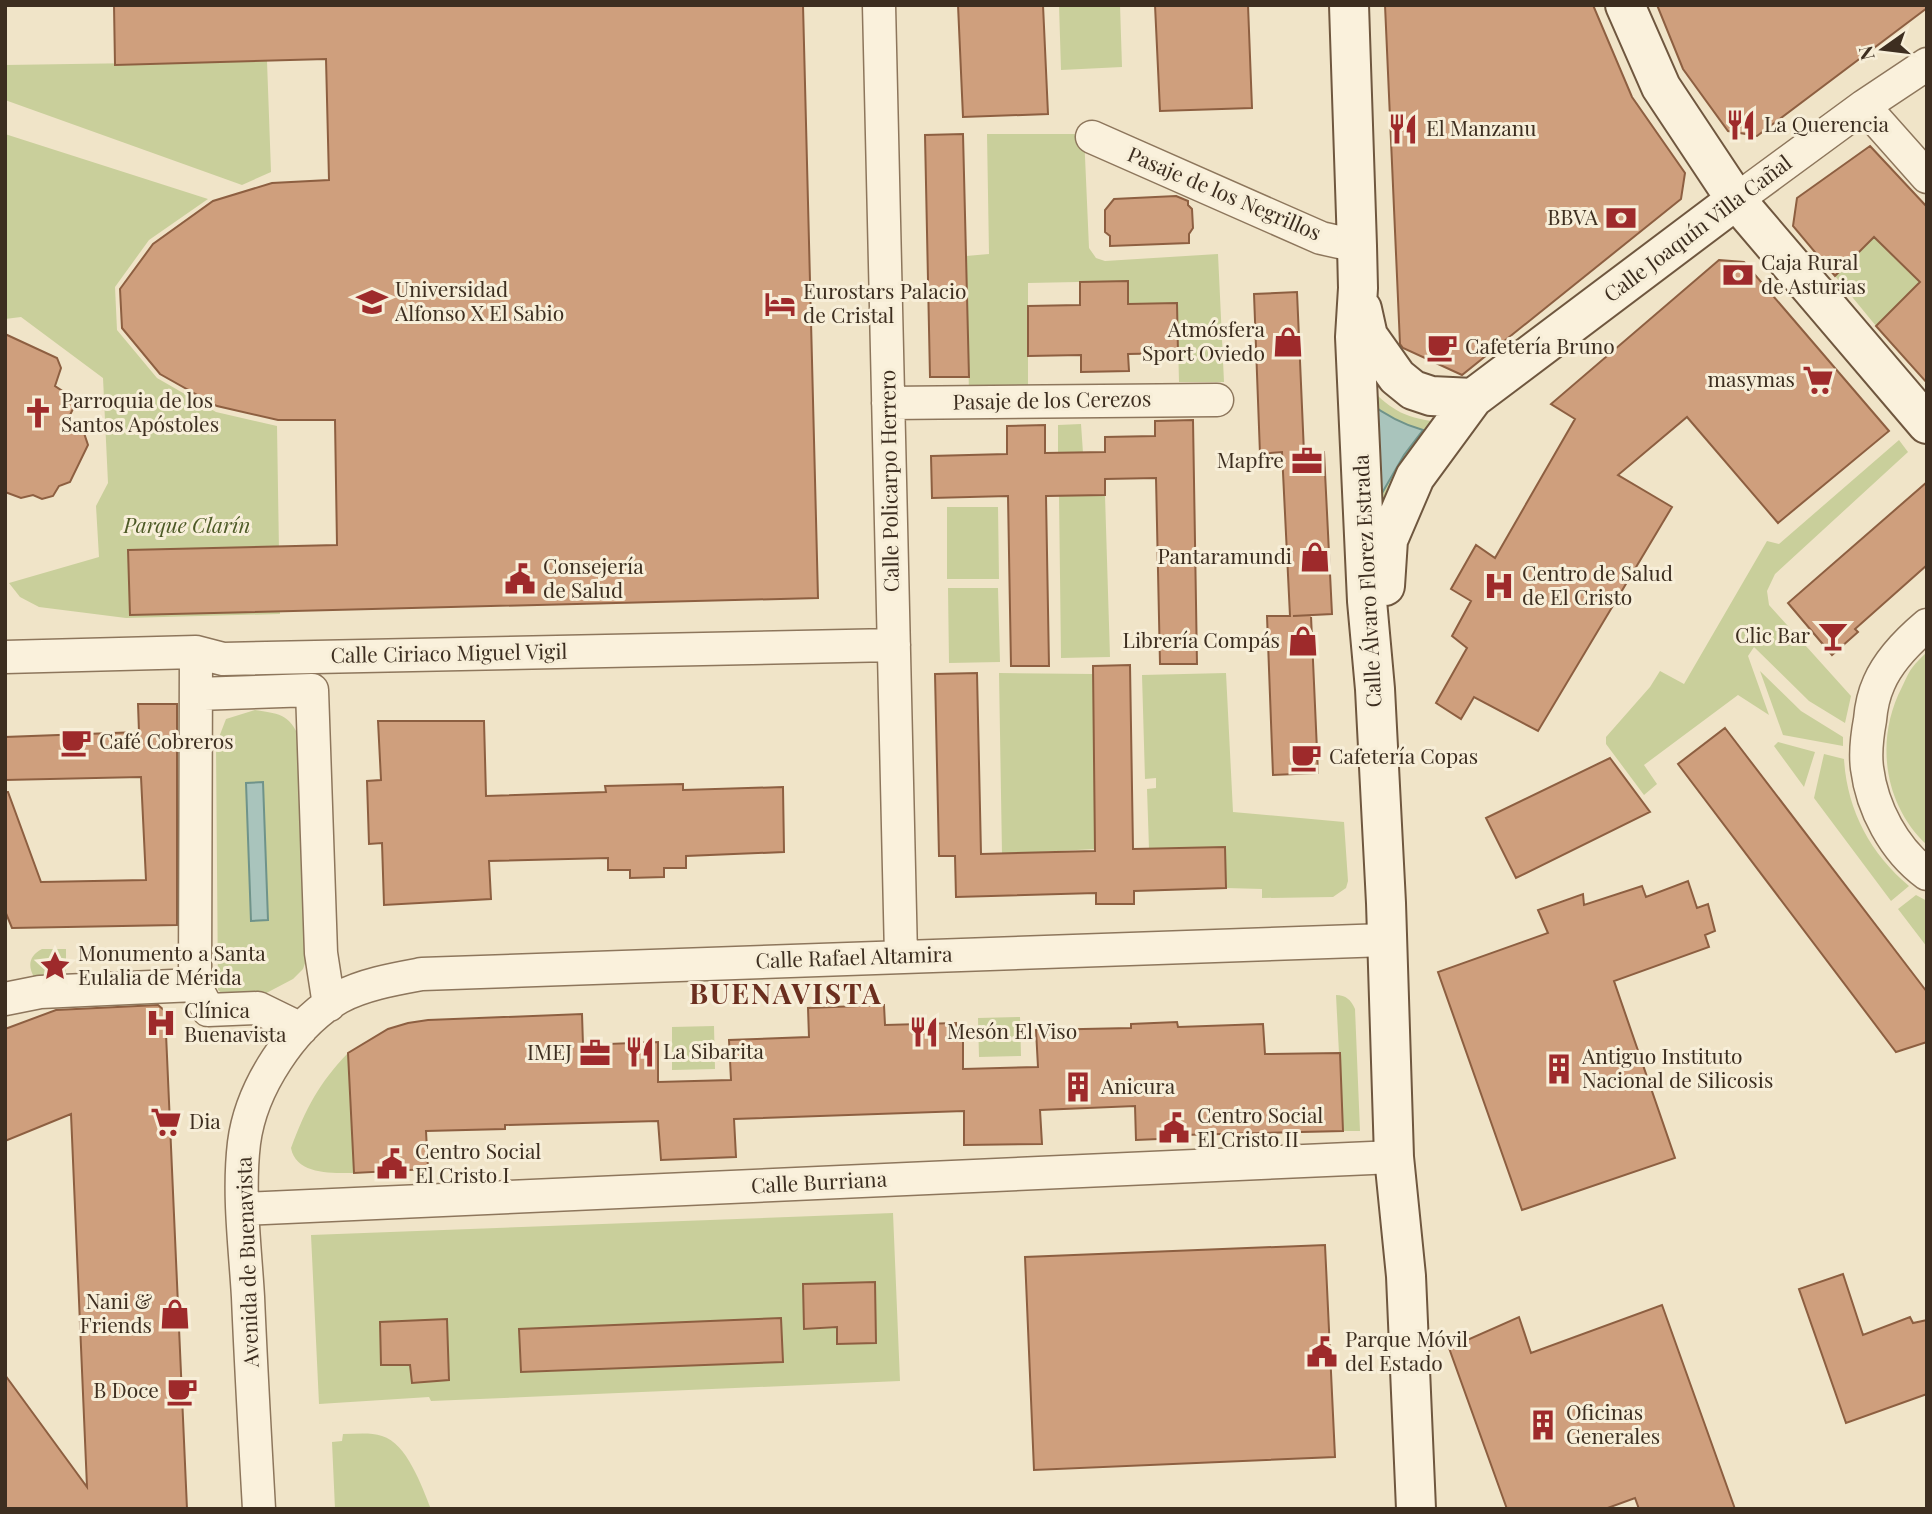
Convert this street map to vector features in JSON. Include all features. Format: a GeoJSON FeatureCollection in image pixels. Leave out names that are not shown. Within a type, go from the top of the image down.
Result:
{"type":"FeatureCollection","features":[{"type":"Feature","properties":{"kind":"main road","name":"Calle Álvaro Florez Estrada"},"geometry":{"type":"LineString","coordinates":[[1349,5],[1358,288],[1356,351],[1367,601],[1375,689],[1394,1157],[1406,1276],[1416,1509]]}},
{"type":"Feature","properties":{"kind":"main road"},"geometry":{"type":"LineString","coordinates":[[1625,5],[1661,87],[1736,200],[1927,424]]}},
{"type":"Feature","properties":{"kind":"main road","name":"Calle Joaquín Villa Cañal"},"geometry":{"type":"LineString","coordinates":[[1375,689],[1388,540],[1415,477],[1473,398],[1736,200]]}},
{"type":"Feature","properties":{"kind":"main road"},"geometry":{"type":"LineString","coordinates":[[1358,288],[1368,336],[1397,377],[1413,390],[1431,396],[1473,398]]}},
{"type":"Feature","properties":{"kind":"street","name":"Calle Policarpo Herrero"},"geometry":{"type":"LineString","coordinates":[[879,5],[901,957]]}},
{"type":"Feature","properties":{"kind":"street","name":"Calle Joaquín Villa Cañal"},"geometry":{"type":"LineString","coordinates":[[1736,200],[1864,106],[1927,64]]}},
{"type":"Feature","properties":{"kind":"street"},"geometry":{"type":"LineString","coordinates":[[1864,106],[1927,177]]}},
{"type":"Feature","properties":{"kind":"street","name":"Pasaje de los Negrillos"},"geometry":{"type":"LineString","coordinates":[[1092,137],[1321,238],[1357,246]]}},
{"type":"Feature","properties":{"kind":"street","name":"Pasaje de los Cerezos"},"geometry":{"type":"LineString","coordinates":[[888,403],[1217,400]]}},
{"type":"Feature","properties":{"kind":"street"},"geometry":{"type":"LineString","coordinates":[[1927,625],[1912,637],[1893,659],[1879,683],[1871,711],[1867,743],[1867,768],[1883,822],[1896,844],[1927,874]]}},
{"type":"Feature","properties":{"kind":"street","name":"Calle Ciriaco Miguel Vigil"},"geometry":{"type":"LineString","coordinates":[[5,657],[196,652],[223,659],[894,645]]}},
{"type":"Feature","properties":{"kind":"street"},"geometry":{"type":"LineString","coordinates":[[196,652],[195,985],[208,1010],[258,1008],[301,1029]]}},
{"type":"Feature","properties":{"kind":"street"},"geometry":{"type":"LineString","coordinates":[[197,694],[312,690],[321,953],[329,1005]]}},
{"type":"Feature","properties":{"kind":"street","name":"Calle Rafael Altamira"},"geometry":{"type":"LineString","coordinates":[[301,1029],[342,996],[382,982],[422,974],[1386,940]]}},
{"type":"Feature","properties":{"kind":"street"},"geometry":{"type":"LineString","coordinates":[[5,999],[40,992],[195,985]]}},
{"type":"Feature","properties":{"kind":"street","name":"Avenida de Buenavista"},"geometry":{"type":"LineString","coordinates":[[259,1509],[243,1209],[244,1142],[251,1113],[264,1082],[280,1054],[301,1029]]}},
{"type":"Feature","properties":{"kind":"street","name":"Calle Burriana"},"geometry":{"type":"LineString","coordinates":[[243,1209],[1394,1157]]}},
{"type":"Feature","properties":{"kind":"green space"},"geometry":{"type":"Polygon","coordinates":[[[1059,5],[1120,5],[1122,67],[1061,70],[1059,5]]]}},
{"type":"Feature","properties":{"kind":"green space"},"geometry":{"type":"Polygon","coordinates":[[[267,61],[271,172],[242,185],[5,100],[5,65],[267,61]]]}},
{"type":"Feature","properties":{"kind":"green space","name":"Parque Clarín"},"geometry":{"type":"Polygon","coordinates":[[[5,134],[208,199],[149,240],[115,287],[117,330],[157,378],[216,412],[277,426],[280,614],[126,618],[39,607],[20,597],[9,583],[99,557],[96,506],[108,483],[103,378],[21,317],[5,319],[5,134]]]}},
{"type":"Feature","properties":{"kind":"green space"},"geometry":{"type":"Polygon","coordinates":[[[987,134],[1084,134],[1089,248],[1096,258],[1105,261],[1218,254],[1224,382],[1179,382],[1177,303],[1128,304],[1127,281],[1028,283],[1028,393],[969,394],[966,256],[989,254],[987,134]]]}},
{"type":"Feature","properties":{"kind":"green space"},"geometry":{"type":"Polygon","coordinates":[[[1874,237],[1920,282],[1876,326],[1835,276],[1874,237]]]}},
{"type":"Feature","properties":{"kind":"green space"},"geometry":{"type":"Polygon","coordinates":[[[1364,382],[1397,410],[1438,422],[1371,541],[1364,382]],[[1383,414],[1390,477],[1422,430],[1383,414]]]}},
{"type":"Feature","properties":{"kind":"green space"},"geometry":{"type":"Polygon","coordinates":[[[1081,424],[1083,453],[1058,453],[1058,425],[1081,424]]]}},
{"type":"Feature","properties":{"kind":"green space"},"geometry":{"type":"Polygon","coordinates":[[[1899,440],[1908,452],[1775,574],[1767,591],[1769,605],[1851,696],[1845,723],[1809,701],[1754,647],[1748,656],[1769,715],[1738,695],[1644,765],[1657,784],[1644,795],[1606,744],[1606,737],[1650,687],[1660,671],[1684,684],[1767,541],[1779,544],[1899,440]]]}},
{"type":"Feature","properties":{"kind":"green space"},"geometry":{"type":"Polygon","coordinates":[[[1059,495],[1105,495],[1110,657],[1061,658],[1059,495]]]}},
{"type":"Feature","properties":{"kind":"green space"},"geometry":{"type":"Polygon","coordinates":[[[947,507],[998,507],[999,579],[947,579],[947,507]]]}},
{"type":"Feature","properties":{"kind":"green space"},"geometry":{"type":"Polygon","coordinates":[[[948,588],[998,588],[1000,662],[949,663],[948,588]]]}},
{"type":"Feature","properties":{"kind":"green space"},"geometry":{"type":"Polygon","coordinates":[[[1927,652],[1927,845],[1912,829],[1901,810],[1893,791],[1886,749],[1894,707],[1909,672],[1927,652]]]}},
{"type":"Feature","properties":{"kind":"green space"},"geometry":{"type":"Polygon","coordinates":[[[1760,671],[1801,711],[1843,737],[1843,746],[1783,735],[1760,671]]]}},
{"type":"Feature","properties":{"kind":"green space"},"geometry":{"type":"Polygon","coordinates":[[[999,673],[1093,674],[1095,849],[1002,854],[999,673]]]}},
{"type":"Feature","properties":{"kind":"green space"},"geometry":{"type":"Polygon","coordinates":[[[1226,673],[1233,812],[1344,822],[1348,881],[1346,888],[1333,897],[1262,898],[1262,889],[1226,888],[1224,847],[1149,849],[1147,789],[1156,788],[1156,778],[1145,779],[1142,675],[1226,673]]]}},
{"type":"Feature","properties":{"kind":"green space"},"geometry":{"type":"Polygon","coordinates":[[[255,710],[279,715],[289,721],[302,743],[308,955],[303,969],[293,979],[253,1000],[231,1001],[218,990],[216,745],[226,719],[255,710]]]}},
{"type":"Feature","properties":{"kind":"green space"},"geometry":{"type":"Polygon","coordinates":[[[1778,742],[1815,752],[1804,787],[1774,746],[1778,742]]]}},
{"type":"Feature","properties":{"kind":"green space"},"geometry":{"type":"Polygon","coordinates":[[[1824,754],[1844,759],[1850,796],[1863,829],[1883,859],[1909,886],[1891,901],[1814,798],[1824,754]]]}},
{"type":"Feature","properties":{"kind":"green space"},"geometry":{"type":"Polygon","coordinates":[[[1916,895],[1927,901],[1927,947],[1898,909],[1916,895]]]}},
{"type":"Feature","properties":{"kind":"green space"},"geometry":{"type":"Polygon","coordinates":[[[42,949],[66,949],[66,982],[34,977],[31,961],[42,949]]]}},
{"type":"Feature","properties":{"kind":"green space"},"geometry":{"type":"Polygon","coordinates":[[[1336,995],[1348,999],[1355,1009],[1360,1131],[1343,1131],[1336,995]]]}},
{"type":"Feature","properties":{"kind":"green space"},"geometry":{"type":"Polygon","coordinates":[[[1020,1017],[1021,1056],[979,1057],[978,1018],[1020,1017]]]}},
{"type":"Feature","properties":{"kind":"green space"},"geometry":{"type":"Polygon","coordinates":[[[714,1026],[715,1069],[672,1070],[672,1027],[714,1026]]]}},
{"type":"Feature","properties":{"kind":"green space"},"geometry":{"type":"Polygon","coordinates":[[[348,1053],[354,1173],[316,1171],[300,1163],[291,1148],[314,1097],[348,1053]]]}},
{"type":"Feature","properties":{"kind":"green space"},"geometry":{"type":"Polygon","coordinates":[[[893,1213],[900,1381],[431,1401],[429,1397],[319,1404],[311,1235],[893,1213]]]}},
{"type":"Feature","properties":{"kind":"green space"},"geometry":{"type":"Polygon","coordinates":[[[343,1434],[373,1434],[391,1440],[406,1456],[431,1509],[335,1509],[332,1442],[342,1441],[343,1434]]]}},
{"type":"Feature","properties":{"kind":"water"},"geometry":{"type":"Polygon","coordinates":[[[1367,401],[1394,419],[1423,430],[1404,455],[1378,500],[1367,401]]]}},
{"type":"Feature","properties":{"kind":"water"},"geometry":{"type":"Polygon","coordinates":[[[263,782],[268,920],[251,921],[246,783],[263,782]]]}},
{"type":"Feature","properties":{"kind":"building"},"geometry":{"type":"Polygon","coordinates":[[[114,5],[803,5],[818,598],[130,615],[128,550],[337,545],[335,420],[278,420],[217,406],[160,374],[122,328],[120,289],[153,244],[213,201],[272,183],[329,180],[326,59],[115,65],[114,5]]]}},
{"type":"Feature","properties":{"kind":"building"},"geometry":{"type":"Polygon","coordinates":[[[958,5],[1043,5],[1048,114],[963,117],[958,5]]]}},
{"type":"Feature","properties":{"kind":"building"},"geometry":{"type":"Polygon","coordinates":[[[1155,5],[1248,5],[1252,108],[1160,111],[1155,5]]]}},
{"type":"Feature","properties":{"kind":"building"},"geometry":{"type":"Polygon","coordinates":[[[1385,5],[1593,5],[1632,97],[1685,173],[1681,199],[1462,375],[1403,348],[1400,344],[1385,5]]]}},
{"type":"Feature","properties":{"kind":"building"},"geometry":{"type":"Polygon","coordinates":[[[1657,5],[1927,5],[1927,8],[1757,136],[1728,131],[1683,69],[1657,5]]]}},
{"type":"Feature","properties":{"kind":"building"},"geometry":{"type":"Polygon","coordinates":[[[963,134],[969,377],[930,377],[925,135],[963,134]]]}},
{"type":"Feature","properties":{"kind":"building"},"geometry":{"type":"Polygon","coordinates":[[[1870,146],[1927,207],[1927,383],[1876,326],[1920,282],[1874,237],[1835,276],[1793,226],[1797,198],[1870,146]]]}},
{"type":"Feature","properties":{"kind":"building"},"geometry":{"type":"Polygon","coordinates":[[[1176,196],[1188,201],[1192,209],[1193,228],[1189,234],[1189,243],[1110,246],[1110,236],[1105,232],[1105,210],[1114,199],[1176,196]]]}},
{"type":"Feature","properties":{"kind":"building"},"geometry":{"type":"Polygon","coordinates":[[[1719,260],[1744,262],[1889,431],[1778,523],[1687,417],[1618,475],[1672,507],[1538,731],[1474,697],[1461,719],[1436,703],[1467,648],[1452,636],[1471,601],[1451,589],[1476,545],[1495,558],[1575,419],[1551,404],[1719,260]]]}},
{"type":"Feature","properties":{"kind":"building"},"geometry":{"type":"Polygon","coordinates":[[[1128,281],[1128,304],[1177,303],[1178,353],[1128,354],[1129,371],[1081,372],[1081,355],[1028,356],[1028,306],[1080,305],[1080,282],[1128,281]]]}},
{"type":"Feature","properties":{"kind":"building"},"geometry":{"type":"Polygon","coordinates":[[[1297,292],[1304,453],[1324,452],[1332,614],[1293,616],[1311,616],[1318,773],[1273,775],[1267,616],[1290,616],[1282,452],[1260,454],[1254,294],[1297,292]]]}},
{"type":"Feature","properties":{"kind":"building","name":"Parroquia de los Santos Apóstoles"},"geometry":{"type":"Polygon","coordinates":[[[5,334],[57,358],[61,368],[55,386],[70,396],[74,407],[65,425],[84,433],[88,445],[70,482],[59,486],[53,496],[42,499],[33,495],[21,498],[5,492],[5,334]]]}},
{"type":"Feature","properties":{"kind":"building"},"geometry":{"type":"Polygon","coordinates":[[[1193,420],[1197,664],[1160,664],[1156,478],[1105,479],[1105,495],[1046,496],[1049,666],[1011,666],[1008,496],[932,498],[931,456],[1007,454],[1007,426],[1045,425],[1045,453],[1105,452],[1105,437],[1155,436],[1155,421],[1193,420]]]}},
{"type":"Feature","properties":{"kind":"building"},"geometry":{"type":"Polygon","coordinates":[[[1927,482],[1927,565],[1855,629],[1858,632],[1832,655],[1788,603],[1927,482]]]}},
{"type":"Feature","properties":{"kind":"building"},"geometry":{"type":"Polygon","coordinates":[[[1130,665],[1133,849],[1225,847],[1226,888],[1134,891],[1134,904],[1096,904],[1096,893],[956,897],[955,856],[939,856],[935,674],[977,673],[981,854],[1095,851],[1093,666],[1130,665]]]}},
{"type":"Feature","properties":{"kind":"building"},"geometry":{"type":"Polygon","coordinates":[[[138,704],[177,704],[177,925],[12,928],[5,911],[5,792],[8,792],[41,882],[146,880],[141,777],[5,780],[5,737],[139,732],[138,704]]]}},
{"type":"Feature","properties":{"kind":"building"},"geometry":{"type":"Polygon","coordinates":[[[378,721],[484,721],[486,796],[606,792],[605,786],[683,784],[683,790],[783,787],[784,852],[686,856],[686,868],[664,868],[664,877],[630,878],[630,870],[608,870],[608,858],[489,861],[491,899],[384,905],[382,843],[369,844],[367,781],[381,780],[378,721]]]}},
{"type":"Feature","properties":{"kind":"building"},"geometry":{"type":"Polygon","coordinates":[[[1725,728],[1927,992],[1927,1042],[1896,1052],[1678,764],[1725,728]]]}},
{"type":"Feature","properties":{"kind":"building"},"geometry":{"type":"Polygon","coordinates":[[[1610,758],[1650,812],[1516,878],[1486,818],[1610,758]]]}},
{"type":"Feature","properties":{"kind":"building","name":"Antiguo Instituto Nacional de Silicosis"},"geometry":{"type":"Polygon","coordinates":[[[1688,881],[1697,908],[1708,904],[1715,931],[1705,935],[1709,947],[1614,981],[1675,1158],[1522,1210],[1438,972],[1548,933],[1538,910],[1583,894],[1584,905],[1642,886],[1646,897],[1688,881]]]}},
{"type":"Feature","properties":{"kind":"building"},"geometry":{"type":"Polygon","coordinates":[[[158,1005],[165,1011],[187,1509],[5,1509],[5,1375],[87,1487],[71,1114],[5,1141],[5,1029],[56,1010],[158,1005]]]}},
{"type":"Feature","properties":{"kind":"building"},"geometry":{"type":"Polygon","coordinates":[[[884,1005],[885,1025],[956,1023],[956,1034],[963,1034],[963,1069],[1038,1067],[1036,1030],[1131,1028],[1131,1024],[1177,1022],[1178,1027],[1263,1024],[1265,1054],[1340,1053],[1343,1131],[1182,1135],[1182,1138],[1136,1140],[1135,1106],[1040,1110],[1042,1144],[964,1145],[964,1111],[734,1119],[736,1157],[661,1160],[658,1121],[505,1125],[505,1129],[426,1131],[428,1169],[354,1173],[348,1053],[388,1029],[428,1020],[582,1014],[583,1045],[658,1042],[658,1082],[731,1080],[729,1040],[809,1037],[808,1008],[884,1005]]]}},
{"type":"Feature","properties":{"kind":"building"},"geometry":{"type":"Polygon","coordinates":[[[1325,1245],[1335,1457],[1034,1470],[1025,1257],[1325,1245]]]}},
{"type":"Feature","properties":{"kind":"building"},"geometry":{"type":"Polygon","coordinates":[[[1843,1274],[1863,1335],[1910,1317],[1913,1323],[1927,1320],[1927,1394],[1846,1423],[1799,1289],[1843,1274]]]}},
{"type":"Feature","properties":{"kind":"building"},"geometry":{"type":"Polygon","coordinates":[[[875,1282],[876,1343],[837,1344],[837,1327],[804,1329],[803,1284],[875,1282]]]}},
{"type":"Feature","properties":{"kind":"building"},"geometry":{"type":"Polygon","coordinates":[[[1662,1305],[1735,1509],[1639,1509],[1635,1498],[1605,1509],[1507,1509],[1449,1348],[1519,1317],[1531,1353],[1662,1305]]]}},
{"type":"Feature","properties":{"kind":"building"},"geometry":{"type":"Polygon","coordinates":[[[781,1318],[783,1362],[521,1372],[519,1329],[781,1318]]]}},
{"type":"Feature","properties":{"kind":"building"},"geometry":{"type":"Polygon","coordinates":[[[447,1319],[449,1380],[412,1383],[410,1365],[381,1365],[380,1322],[447,1319]]]}},
{"type":"Feature","properties":{"kind":"place","name":"La Querencia"},"geometry":{"type":"Point","coordinates":[1741,125]}},
{"type":"Feature","properties":{"kind":"place","name":"El Manzanu"},"geometry":{"type":"Point","coordinates":[1403,129]}},
{"type":"Feature","properties":{"kind":"place","name":"BBVA"},"geometry":{"type":"Point","coordinates":[1621,218]}},
{"type":"Feature","properties":{"kind":"place","name":"Caja Rural de Asturias"},"geometry":{"type":"Point","coordinates":[1738,275]}},
{"type":"Feature","properties":{"kind":"place","name":"Universidad Alfonso X El Sabio"},"geometry":{"type":"Point","coordinates":[372,302]}},
{"type":"Feature","properties":{"kind":"place","name":"Eurostars Palacio de Cristal"},"geometry":{"type":"Point","coordinates":[780,304]}},
{"type":"Feature","properties":{"kind":"place","name":"Atmósfera Sport Oviedo"},"geometry":{"type":"Point","coordinates":[1288,342]}},
{"type":"Feature","properties":{"kind":"place","name":"Cafetería Bruno"},"geometry":{"type":"Point","coordinates":[1442,347]}},
{"type":"Feature","properties":{"kind":"place","name":"masymas"},"geometry":{"type":"Point","coordinates":[1818,380]}},
{"type":"Feature","properties":{"kind":"place","name":"Parroquia de los Santos Apóstoles"},"geometry":{"type":"Point","coordinates":[38,413]}},
{"type":"Feature","properties":{"kind":"place","name":"Mapfre"},"geometry":{"type":"Point","coordinates":[1307,461]}},
{"type":"Feature","properties":{"kind":"place","name":"Pantaramundi"},"geometry":{"type":"Point","coordinates":[1315,557]}},
{"type":"Feature","properties":{"kind":"place","name":"Consejería de Salud"},"geometry":{"type":"Point","coordinates":[520,579]}},
{"type":"Feature","properties":{"kind":"place","name":"Centro de Salud de El Cristo"},"geometry":{"type":"Point","coordinates":[1499,586]}},
{"type":"Feature","properties":{"kind":"place","name":"Clic Bar"},"geometry":{"type":"Point","coordinates":[1833,636]}},
{"type":"Feature","properties":{"kind":"place","name":"Librería Compás"},"geometry":{"type":"Point","coordinates":[1303,641]}},
{"type":"Feature","properties":{"kind":"place","name":"Café Cobreros"},"geometry":{"type":"Point","coordinates":[76,742]}},
{"type":"Feature","properties":{"kind":"place","name":"Cafetería Copas"},"geometry":{"type":"Point","coordinates":[1306,757]}},
{"type":"Feature","properties":{"kind":"place","name":"Monumento a Santa Eulalia de Mérida"},"geometry":{"type":"Point","coordinates":[55,966]}},
{"type":"Feature","properties":{"kind":"place","name":"Clínica Buenavista"},"geometry":{"type":"Point","coordinates":[161,1023]}},
{"type":"Feature","properties":{"kind":"place","name":"Mesón El Viso"},"geometry":{"type":"Point","coordinates":[924,1032]}},
{"type":"Feature","properties":{"kind":"place","name":"La Sibarita"},"geometry":{"type":"Point","coordinates":[640,1052]}},
{"type":"Feature","properties":{"kind":"place","name":"IMEJ"},"geometry":{"type":"Point","coordinates":[595,1053]}},
{"type":"Feature","properties":{"kind":"place","name":"Antiguo Instituto Nacional de Silicosis"},"geometry":{"type":"Point","coordinates":[1559,1069]}},
{"type":"Feature","properties":{"kind":"place","name":"Anicura"},"geometry":{"type":"Point","coordinates":[1078,1087]}},
{"type":"Feature","properties":{"kind":"place","name":"Dia"},"geometry":{"type":"Point","coordinates":[166,1122]}},
{"type":"Feature","properties":{"kind":"place","name":"Centro Social El Cristo II"},"geometry":{"type":"Point","coordinates":[1174,1128]}},
{"type":"Feature","properties":{"kind":"place","name":"Centro Social El Cristo I"},"geometry":{"type":"Point","coordinates":[392,1164]}},
{"type":"Feature","properties":{"kind":"place","name":"Nani & Friends"},"geometry":{"type":"Point","coordinates":[175,1314]}},
{"type":"Feature","properties":{"kind":"place","name":"Parque Móvil del Estado"},"geometry":{"type":"Point","coordinates":[1322,1352]}},
{"type":"Feature","properties":{"kind":"place","name":"B Doce"},"geometry":{"type":"Point","coordinates":[182,1391]}},
{"type":"Feature","properties":{"kind":"place","name":"Oficinas Generales"},"geometry":{"type":"Point","coordinates":[1543,1425]}},
{"type":"Feature","properties":{"kind":"district","name":"BUENAVISTA"},"geometry":{"type":"Point","coordinates":[786,994]}}]}
